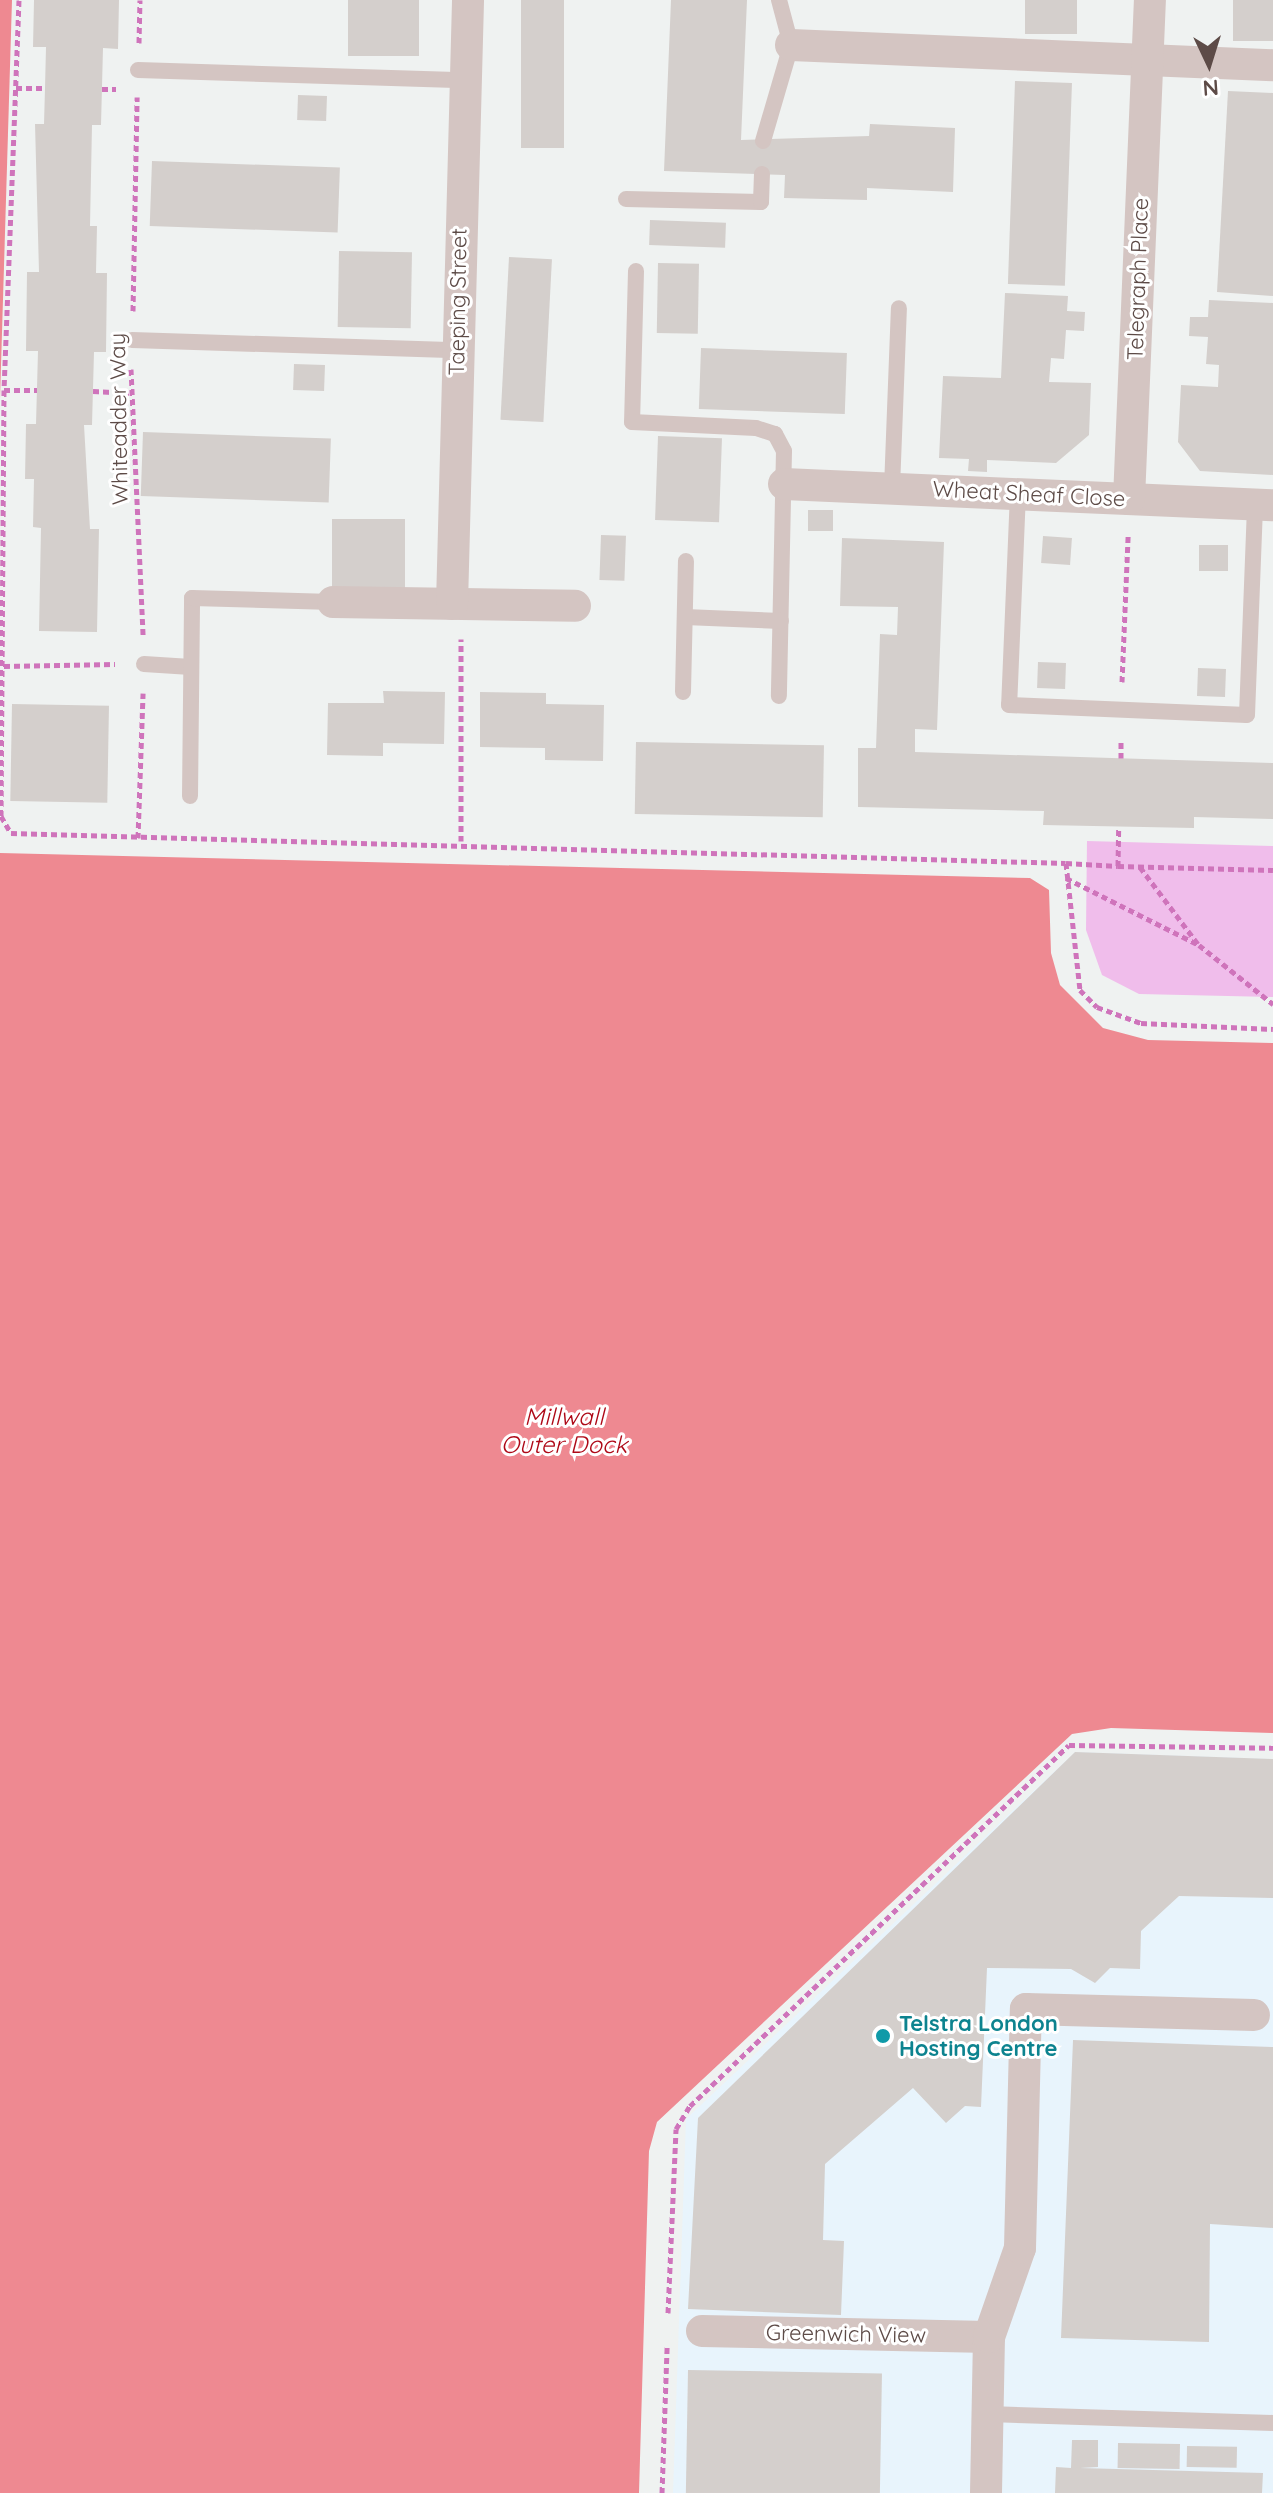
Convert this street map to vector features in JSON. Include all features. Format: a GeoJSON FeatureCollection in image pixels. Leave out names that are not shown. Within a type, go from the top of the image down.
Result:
{"type":"FeatureCollection","features":[{"type":"Feature","properties":{"kind":"street","name":"Taeping Street"},"geometry":{"type":"LineString","coordinates":[[452,604],[468,0]]}},
{"type":"Feature","properties":{"kind":"street","name":"Telegraph Place"},"geometry":{"type":"LineString","coordinates":[[1129,499],[1150,0]]}},
{"type":"Feature","properties":{"kind":"street"},"geometry":{"type":"LineString","coordinates":[[791,45],[1273,65]]}},
{"type":"Feature","properties":{"kind":"street","name":"Wheat Sheaf Close"},"geometry":{"type":"LineString","coordinates":[[784,484],[1264,504]]}},
{"type":"Feature","properties":{"kind":"street"},"geometry":{"type":"LineString","coordinates":[[333,602],[575,606]]}},
{"type":"Feature","properties":{"kind":"street"},"geometry":{"type":"LineString","coordinates":[[986,2493],[989,2337],[1020,2248],[1026,2009],[1254,2015]]}},
{"type":"Feature","properties":{"kind":"street","name":"Greenwich View"},"geometry":{"type":"LineString","coordinates":[[702,2331],[989,2337]]}},
{"type":"Feature","properties":{"kind":"lane"},"geometry":{"type":"LineString","coordinates":[[763,141],[791,45],[779,0]]}},
{"type":"Feature","properties":{"kind":"lane"},"geometry":{"type":"LineString","coordinates":[[138,70],[464,80]]}},
{"type":"Feature","properties":{"kind":"lane"},"geometry":{"type":"LineString","coordinates":[[626,199],[761,202],[762,174]]}},
{"type":"Feature","properties":{"kind":"lane"},"geometry":{"type":"LineString","coordinates":[[636,271],[632,422],[775,434],[784,451],[779,696]]}},
{"type":"Feature","properties":{"kind":"lane"},"geometry":{"type":"LineString","coordinates":[[892,488],[899,308]]}},
{"type":"Feature","properties":{"kind":"lane"},"geometry":{"type":"LineString","coordinates":[[132,340],[457,350]]}},
{"type":"Feature","properties":{"kind":"lane"},"geometry":{"type":"LineString","coordinates":[[1018,493],[1009,705],[1247,715],[1264,504]]}},
{"type":"Feature","properties":{"kind":"lane"},"geometry":{"type":"LineString","coordinates":[[683,692],[686,561]]}},
{"type":"Feature","properties":{"kind":"lane"},"geometry":{"type":"LineString","coordinates":[[190,796],[192,598],[333,602]]}},
{"type":"Feature","properties":{"kind":"lane"},"geometry":{"type":"LineString","coordinates":[[685,617],[781,621]]}},
{"type":"Feature","properties":{"kind":"lane"},"geometry":{"type":"LineString","coordinates":[[144,664],[191,667]]}},
{"type":"Feature","properties":{"kind":"lane"},"geometry":{"type":"LineString","coordinates":[[988,2414],[1273,2423]]}},
{"type":"Feature","properties":{"kind":"path"},"geometry":{"type":"LineString","coordinates":[[19,0],[4,390],[1,816],[11,833],[138,838],[461,841],[1273,870]]}},
{"type":"Feature","properties":{"kind":"path","name":"Whiteadder Way"},"geometry":{"type":"LineString","coordinates":[[138,838],[144,664],[131,393],[140,0]]}},
{"type":"Feature","properties":{"kind":"path"},"geometry":{"type":"LineString","coordinates":[[16,88],[45,88]]}},
{"type":"Feature","properties":{"kind":"path"},"geometry":{"type":"LineString","coordinates":[[4,390],[37,390]]}},
{"type":"Feature","properties":{"kind":"path"},"geometry":{"type":"LineString","coordinates":[[93,391],[131,393]]}},
{"type":"Feature","properties":{"kind":"path"},"geometry":{"type":"LineString","coordinates":[[1121,758],[1129,499]]}},
{"type":"Feature","properties":{"kind":"path"},"geometry":{"type":"LineString","coordinates":[[452,604],[461,633],[461,841]]}},
{"type":"Feature","properties":{"kind":"path"},"geometry":{"type":"LineString","coordinates":[[4,666],[144,664]]}},
{"type":"Feature","properties":{"kind":"path"},"geometry":{"type":"LineString","coordinates":[[1118,866],[1119,827]]}},
{"type":"Feature","properties":{"kind":"path"},"geometry":{"type":"LineString","coordinates":[[1066,863],[1080,990],[1097,1007],[1141,1023],[1273,1029]]}},
{"type":"Feature","properties":{"kind":"path"},"geometry":{"type":"LineString","coordinates":[[1140,867],[1199,945]]}},
{"type":"Feature","properties":{"kind":"path"},"geometry":{"type":"LineString","coordinates":[[1066,878],[1199,945],[1273,1004]]}},
{"type":"Feature","properties":{"kind":"path"},"geometry":{"type":"LineString","coordinates":[[662,2493],[676,2129],[690,2106],[1069,1745],[1273,1748]]}},
{"type":"Feature","properties":{"kind":"shaded area"},"geometry":{"type":"Polygon","coordinates":[[[1087,841],[1273,846],[1273,997],[1139,994],[1102,975],[1086,930],[1087,841]]]}},
{"type":"Feature","properties":{"kind":"shaded area"},"geometry":{"type":"Polygon","coordinates":[[[1075,1752],[1273,1759],[1273,2493],[673,2493],[686,2119],[1075,1752]]]}},
{"type":"Feature","properties":{"kind":"water"},"geometry":{"type":"Polygon","coordinates":[[[0,0],[12,0],[0,399],[0,0]]]}},
{"type":"Feature","properties":{"kind":"water","name":"Millwall Outer Dock"},"geometry":{"type":"Polygon","coordinates":[[[0,853],[1030,878],[1049,890],[1051,953],[1060,985],[1103,1028],[1148,1040],[1273,1043],[1273,1733],[1111,1728],[1072,1734],[657,2122],[649,2151],[639,2493],[0,2493],[0,853]]]}},
{"type":"Feature","properties":{"kind":"building"},"geometry":{"type":"Polygon","coordinates":[[[34,0],[119,0],[118,49],[103,48],[101,125],[92,125],[90,226],[97,226],[96,273],[107,273],[106,352],[94,352],[92,425],[84,425],[90,529],[99,529],[97,632],[39,631],[41,528],[33,527],[34,479],[25,479],[26,424],[36,424],[38,351],[26,351],[27,272],[39,272],[35,124],[44,124],[46,47],[33,47],[34,0]]]}},
{"type":"Feature","properties":{"kind":"building"},"geometry":{"type":"Polygon","coordinates":[[[348,0],[419,0],[419,56],[348,56],[348,0]]]}},
{"type":"Feature","properties":{"kind":"building"},"geometry":{"type":"Polygon","coordinates":[[[521,0],[564,0],[564,148],[521,148],[521,0]]]}},
{"type":"Feature","properties":{"kind":"building"},"geometry":{"type":"Polygon","coordinates":[[[671,0],[747,0],[741,140],[869,136],[870,124],[955,128],[953,192],[867,188],[867,200],[784,198],[785,175],[664,171],[671,0]]]}},
{"type":"Feature","properties":{"kind":"building"},"geometry":{"type":"Polygon","coordinates":[[[1025,0],[1077,0],[1077,34],[1025,34],[1025,0]]]}},
{"type":"Feature","properties":{"kind":"building"},"geometry":{"type":"Polygon","coordinates":[[[1233,0],[1273,0],[1273,41],[1233,41],[1233,0]]]}},
{"type":"Feature","properties":{"kind":"building"},"geometry":{"type":"Polygon","coordinates":[[[1015,81],[1072,83],[1065,286],[1008,284],[1015,81]]]}},
{"type":"Feature","properties":{"kind":"building"},"geometry":{"type":"Polygon","coordinates":[[[1228,91],[1273,93],[1273,296],[1217,292],[1228,91]]]}},
{"type":"Feature","properties":{"kind":"building"},"geometry":{"type":"Polygon","coordinates":[[[298,95],[327,96],[326,121],[297,120],[298,95]]]}},
{"type":"Feature","properties":{"kind":"building"},"geometry":{"type":"Polygon","coordinates":[[[152,161],[340,168],[338,233],[150,226],[152,161]]]}},
{"type":"Feature","properties":{"kind":"building"},"geometry":{"type":"Polygon","coordinates":[[[650,220],[726,223],[725,248],[649,245],[650,220]]]}},
{"type":"Feature","properties":{"kind":"building"},"geometry":{"type":"Polygon","coordinates":[[[339,251],[412,252],[411,328],[338,327],[339,251]]]}},
{"type":"Feature","properties":{"kind":"building"},"geometry":{"type":"Polygon","coordinates":[[[509,257],[552,259],[543,422],[500,420],[509,257]]]}},
{"type":"Feature","properties":{"kind":"building"},"geometry":{"type":"Polygon","coordinates":[[[658,263],[699,264],[698,334],[657,333],[658,263]]]}},
{"type":"Feature","properties":{"kind":"building"},"geometry":{"type":"Polygon","coordinates":[[[1005,293],[1068,296],[1067,311],[1085,312],[1084,331],[1066,330],[1064,359],[1051,358],[1049,382],[1091,383],[1089,435],[1056,463],[987,460],[987,472],[968,471],[969,459],[939,458],[943,376],[1001,378],[1005,293]]]}},
{"type":"Feature","properties":{"kind":"building"},"geometry":{"type":"Polygon","coordinates":[[[1209,300],[1273,303],[1273,475],[1200,471],[1178,442],[1181,385],[1218,387],[1219,365],[1206,364],[1208,337],[1189,336],[1190,317],[1208,317],[1209,300]]]}},
{"type":"Feature","properties":{"kind":"building"},"geometry":{"type":"Polygon","coordinates":[[[701,348],[847,353],[845,414],[699,409],[701,348]]]}},
{"type":"Feature","properties":{"kind":"building"},"geometry":{"type":"Polygon","coordinates":[[[294,364],[325,365],[324,391],[293,390],[294,364]]]}},
{"type":"Feature","properties":{"kind":"building"},"geometry":{"type":"Polygon","coordinates":[[[143,432],[331,439],[329,503],[141,496],[143,432]]]}},
{"type":"Feature","properties":{"kind":"building"},"geometry":{"type":"Polygon","coordinates":[[[658,436],[722,438],[719,522],[655,520],[658,436]]]}},
{"type":"Feature","properties":{"kind":"building"},"geometry":{"type":"Polygon","coordinates":[[[808,510],[833,510],[833,531],[808,531],[808,510]]]}},
{"type":"Feature","properties":{"kind":"building"},"geometry":{"type":"Polygon","coordinates":[[[332,519],[405,519],[405,588],[332,588],[332,519]]]}},
{"type":"Feature","properties":{"kind":"building"},"geometry":{"type":"Polygon","coordinates":[[[601,535],[626,536],[624,581],[599,580],[601,535]]]}},
{"type":"Feature","properties":{"kind":"building"},"geometry":{"type":"Polygon","coordinates":[[[1043,536],[1072,538],[1070,565],[1041,563],[1043,536]]]}},
{"type":"Feature","properties":{"kind":"building"},"geometry":{"type":"Polygon","coordinates":[[[842,538],[944,542],[937,730],[915,729],[915,752],[1273,763],[1273,819],[1194,817],[1194,828],[1043,825],[1044,811],[858,807],[858,748],[876,748],[880,634],[897,635],[898,607],[840,606],[842,538]]]}},
{"type":"Feature","properties":{"kind":"building"},"geometry":{"type":"Polygon","coordinates":[[[1199,545],[1228,545],[1228,571],[1199,571],[1199,545]]]}},
{"type":"Feature","properties":{"kind":"building"},"geometry":{"type":"Polygon","coordinates":[[[1038,662],[1066,663],[1065,689],[1037,688],[1038,662]]]}},
{"type":"Feature","properties":{"kind":"building"},"geometry":{"type":"Polygon","coordinates":[[[1198,668],[1226,669],[1225,697],[1197,696],[1198,668]]]}},
{"type":"Feature","properties":{"kind":"building"},"geometry":{"type":"Polygon","coordinates":[[[383,691],[445,692],[444,744],[383,743],[383,756],[327,755],[328,703],[384,703],[383,691]]]}},
{"type":"Feature","properties":{"kind":"building"},"geometry":{"type":"Polygon","coordinates":[[[480,692],[546,693],[546,704],[604,705],[603,761],[545,760],[545,748],[480,747],[480,692]]]}},
{"type":"Feature","properties":{"kind":"building"},"geometry":{"type":"Polygon","coordinates":[[[12,704],[109,706],[107,803],[10,801],[12,704]]]}},
{"type":"Feature","properties":{"kind":"building"},"geometry":{"type":"Polygon","coordinates":[[[636,742],[824,745],[823,817],[635,814],[636,742]]]}},
{"type":"Feature","properties":{"kind":"building","name":"Telstra London Hosting Centre"},"geometry":{"type":"Polygon","coordinates":[[[1075,1752],[1273,1759],[1273,1898],[1179,1896],[1141,1931],[1140,1969],[1110,1968],[1095,1983],[1071,1969],[987,1968],[981,2107],[965,2106],[946,2123],[913,2088],[825,2164],[823,2240],[844,2241],[841,2315],[688,2309],[698,2118],[1075,1752]]]}},
{"type":"Feature","properties":{"kind":"building"},"geometry":{"type":"Polygon","coordinates":[[[1073,2040],[1273,2047],[1273,2228],[1210,2224],[1209,2342],[1061,2338],[1073,2040]]]}},
{"type":"Feature","properties":{"kind":"building"},"geometry":{"type":"Polygon","coordinates":[[[688,2370],[882,2373],[880,2493],[686,2493],[688,2370]]]}},
{"type":"Feature","properties":{"kind":"building"},"geometry":{"type":"Polygon","coordinates":[[[1072,2440],[1098,2440],[1098,2467],[1080,2468],[1263,2473],[1262,2493],[1055,2493],[1056,2467],[1071,2468],[1072,2440]]]}},
{"type":"Feature","properties":{"kind":"building"},"geometry":{"type":"Polygon","coordinates":[[[1118,2443],[1180,2444],[1180,2469],[1118,2468],[1118,2443]]]}},
{"type":"Feature","properties":{"kind":"building"},"geometry":{"type":"Polygon","coordinates":[[[1187,2446],[1237,2447],[1237,2468],[1187,2467],[1187,2446]]]}},
{"type":"Feature","properties":{"kind":"place","name":"Telstra London Hosting Centre"},"geometry":{"type":"Point","coordinates":[883,2036]}}]}
